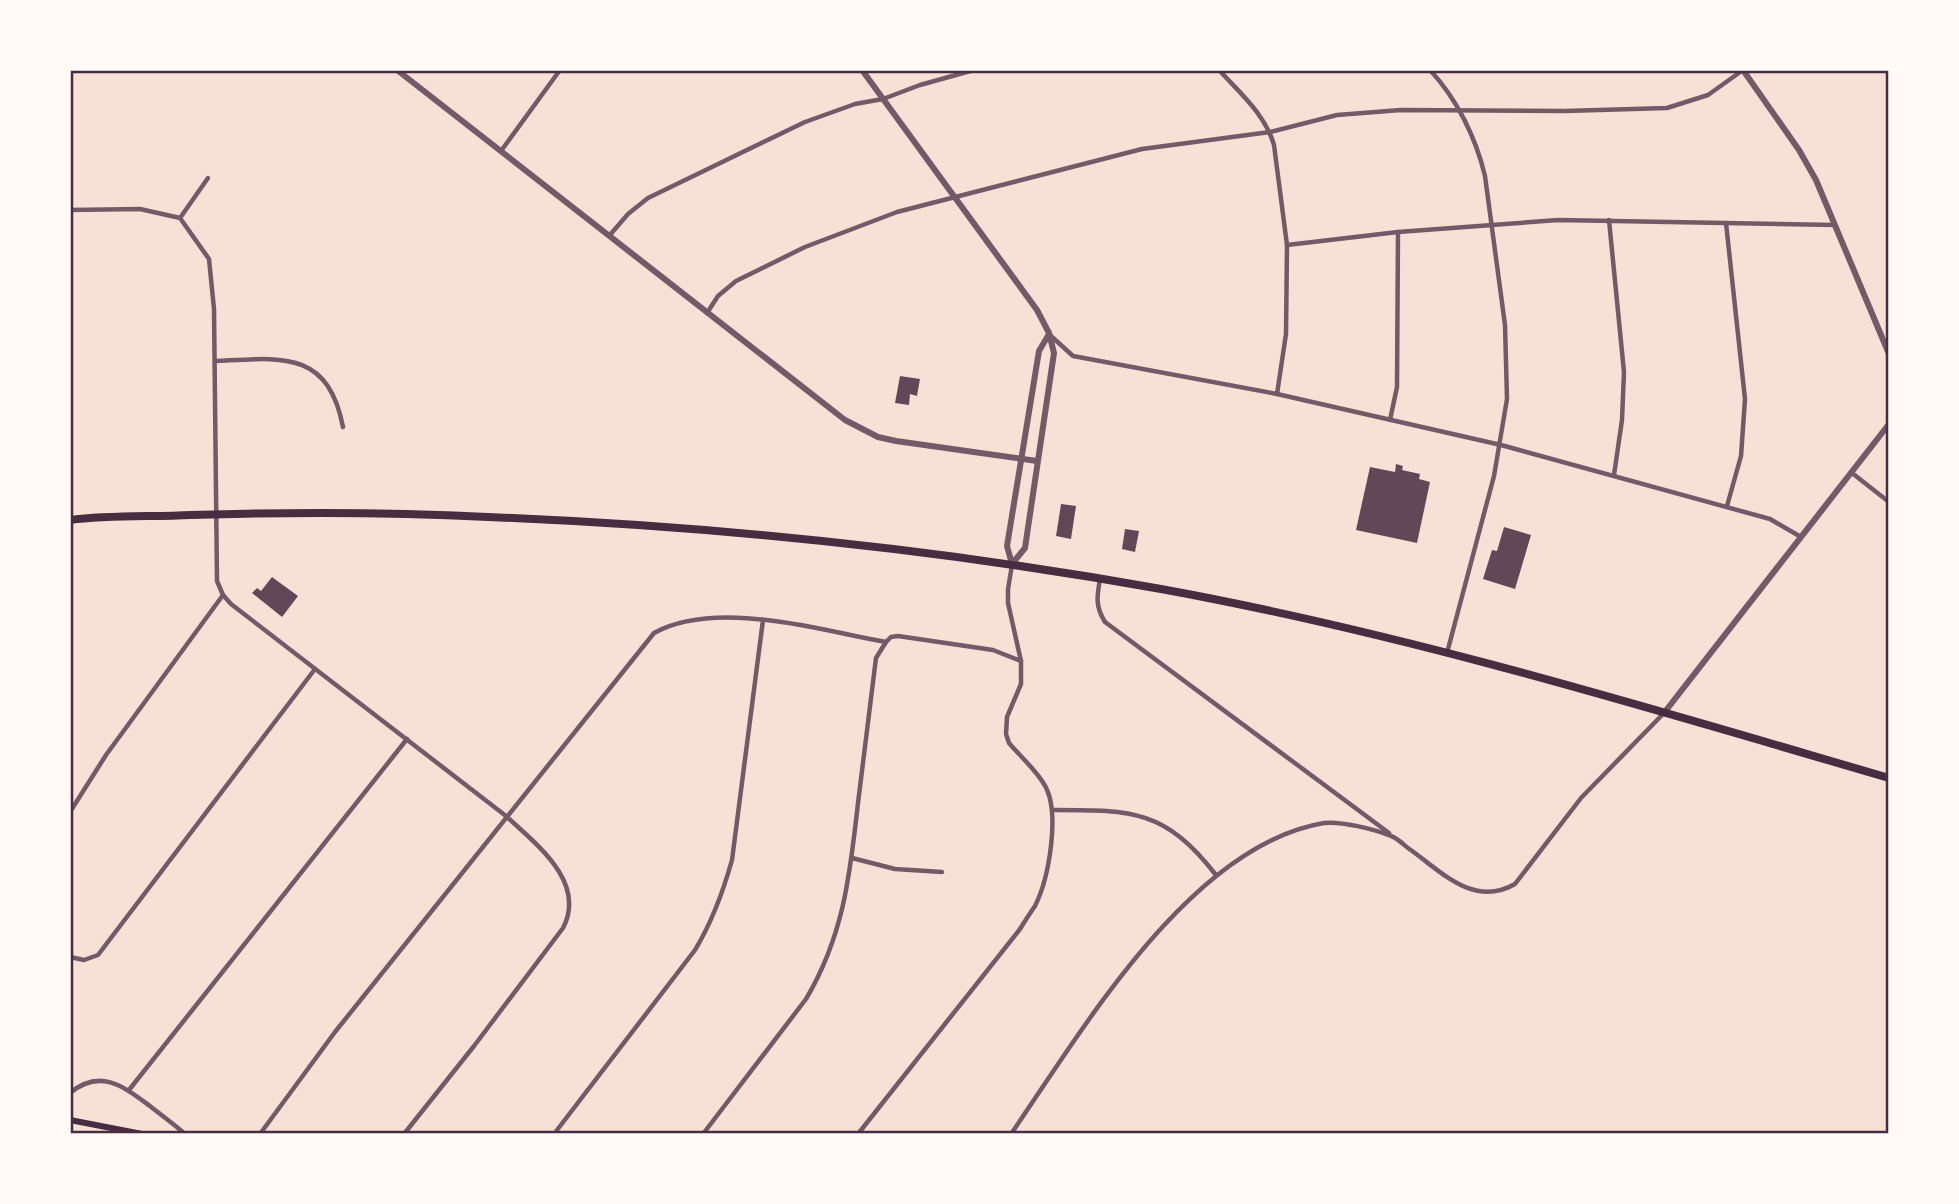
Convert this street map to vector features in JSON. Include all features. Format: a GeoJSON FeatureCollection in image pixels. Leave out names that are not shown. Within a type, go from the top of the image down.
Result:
{"type":"FeatureCollection","features":[{"type":"Feature","properties":{"kind":"highway"},"geometry":{"type":"LineString","coordinates":[[70,520],[216,514],[431,514],[662,525],[836,541],[1012,564],[1279,613],[1447,654],[1889,778]]}},
{"type":"Feature","properties":{"kind":"main road"},"geometry":{"type":"LineString","coordinates":[[70,1120],[142,1134]]}},
{"type":"Feature","properties":{"kind":"street"},"geometry":{"type":"LineString","coordinates":[[397,70],[409,75],[501,151],[845,420],[862,430],[897,441],[1037,461]]}},
{"type":"Feature","properties":{"kind":"street"},"geometry":{"type":"LineString","coordinates":[[501,151],[560,70]]}},
{"type":"Feature","properties":{"kind":"street"},"geometry":{"type":"LineString","coordinates":[[863,70],[1037,310],[1049,334],[1054,354],[1025,548],[1012,564]]}},
{"type":"Feature","properties":{"kind":"street"},"geometry":{"type":"LineString","coordinates":[[609,236],[628,214],[648,198],[805,122],[855,104],[883,99],[920,85],[974,70]]}},
{"type":"Feature","properties":{"kind":"street"},"geometry":{"type":"LineString","coordinates":[[1219,70],[1259,114],[1274,145],[1287,244],[1286,334],[1277,394]]}},
{"type":"Feature","properties":{"kind":"street"},"geometry":{"type":"LineString","coordinates":[[1430,70],[1458,111],[1479,153],[1485,176],[1508,357],[1507,399],[1501,446],[1447,654]]}},
{"type":"Feature","properties":{"kind":"street"},"geometry":{"type":"LineString","coordinates":[[707,313],[718,296],[736,281],[805,247],[897,212],[1142,149],[1270,132],[1337,115],[1401,110],[1565,111],[1667,108],[1708,95],[1743,70],[1799,150],[1836,225],[1889,354]]}},
{"type":"Feature","properties":{"kind":"street"},"geometry":{"type":"LineString","coordinates":[[180,218],[208,177]]}},
{"type":"Feature","properties":{"kind":"street"},"geometry":{"type":"LineString","coordinates":[[70,210],[140,209],[180,218],[209,259],[215,309],[217,580],[223,595],[231,604],[506,816],[540,848],[562,877],[570,897],[567,921],[474,1046],[404,1134]]}},
{"type":"Feature","properties":{"kind":"street"},"geometry":{"type":"LineString","coordinates":[[1287,244],[1398,232],[1558,220],[1836,225]]}},
{"type":"Feature","properties":{"kind":"street"},"geometry":{"type":"LineString","coordinates":[[1609,220],[1624,372],[1622,419],[1614,475]]}},
{"type":"Feature","properties":{"kind":"street"},"geometry":{"type":"LineString","coordinates":[[1726,223],[1745,398],[1741,456],[1727,506]]}},
{"type":"Feature","properties":{"kind":"street"},"geometry":{"type":"LineString","coordinates":[[1390,419],[1397,387],[1398,232]]}},
{"type":"Feature","properties":{"kind":"street"},"geometry":{"type":"LineString","coordinates":[[1049,334],[1073,356],[1277,394],[1501,446],[1770,519],[1802,538]]}},
{"type":"Feature","properties":{"kind":"street"},"geometry":{"type":"LineString","coordinates":[[858,1134],[1020,929],[1035,904],[1047,872],[1053,810],[1044,784],[1009,743],[1006,734],[1007,717],[1021,684],[1021,660],[1008,603],[1012,564],[1007,546],[1039,351],[1049,334]]}},
{"type":"Feature","properties":{"kind":"street"},"geometry":{"type":"LineString","coordinates":[[216,361],[278,358],[304,366],[315,372],[328,385],[340,410],[343,427]]}},
{"type":"Feature","properties":{"kind":"street"},"geometry":{"type":"LineString","coordinates":[[1100,579],[1096,601],[1098,612],[1105,622],[1464,887],[1483,893],[1505,890],[1515,884],[1581,798],[1664,713],[1889,424]]}},
{"type":"Feature","properties":{"kind":"street"},"geometry":{"type":"LineString","coordinates":[[1852,473],[1889,502]]}},
{"type":"Feature","properties":{"kind":"street"},"geometry":{"type":"LineString","coordinates":[[1015,498],[1031,502]]}},
{"type":"Feature","properties":{"kind":"street"},"geometry":{"type":"LineString","coordinates":[[70,812],[106,755],[223,595]]}},
{"type":"Feature","properties":{"kind":"street"},"geometry":{"type":"LineString","coordinates":[[260,1134],[335,1032],[654,633],[670,624],[703,618],[735,617],[886,642]]}},
{"type":"Feature","properties":{"kind":"street"},"geometry":{"type":"LineString","coordinates":[[554,1134],[695,950],[722,893],[732,860],[763,620]]}},
{"type":"Feature","properties":{"kind":"street"},"geometry":{"type":"LineString","coordinates":[[704,1134],[768,1051],[818,979],[834,938],[848,892],[876,658],[886,642],[891,637],[898,636],[993,650],[1021,660]]}},
{"type":"Feature","properties":{"kind":"street"},"geometry":{"type":"LineString","coordinates":[[70,957],[84,960],[98,955],[315,668]]}},
{"type":"Feature","properties":{"kind":"street"},"geometry":{"type":"LineString","coordinates":[[129,1090],[407,739]]}},
{"type":"Feature","properties":{"kind":"street"},"geometry":{"type":"LineString","coordinates":[[1053,810],[1122,813],[1155,820],[1199,853],[1216,875]]}},
{"type":"Feature","properties":{"kind":"street"},"geometry":{"type":"LineString","coordinates":[[1011,1134],[1098,1007],[1142,951],[1216,875],[1267,843],[1324,823],[1339,822],[1392,836]]}},
{"type":"Feature","properties":{"kind":"street"},"geometry":{"type":"LineString","coordinates":[[852,858],[895,869],[942,872]]}},
{"type":"Feature","properties":{"kind":"street"},"geometry":{"type":"LineString","coordinates":[[70,1093],[82,1084],[94,1080],[117,1084],[129,1090],[185,1134]]}},
{"type":"Feature","properties":{"kind":"building"},"geometry":{"type":"Polygon","coordinates":[[[900,376],[920,379],[917,396],[910,394],[909,405],[895,403],[900,376]]]}},
{"type":"Feature","properties":{"kind":"building"},"geometry":{"type":"Polygon","coordinates":[[[1396,464],[1403,466],[1402,470],[1420,474],[1419,479],[1430,482],[1417,543],[1356,530],[1370,467],[1395,472],[1396,464]]]}},
{"type":"Feature","properties":{"kind":"building"},"geometry":{"type":"Polygon","coordinates":[[[1061,504],[1076,506],[1071,539],[1056,536],[1061,504]]]}},
{"type":"Feature","properties":{"kind":"building"},"geometry":{"type":"Polygon","coordinates":[[[1504,527],[1531,535],[1515,589],[1483,579],[1492,550],[1497,551],[1504,527]]]}},
{"type":"Feature","properties":{"kind":"building"},"geometry":{"type":"Polygon","coordinates":[[[1125,529],[1139,531],[1135,552],[1122,549],[1125,529]]]}},
{"type":"Feature","properties":{"kind":"building"},"geometry":{"type":"Polygon","coordinates":[[[272,577],[298,596],[282,617],[252,593],[257,588],[261,591],[272,577]]]}}]}
